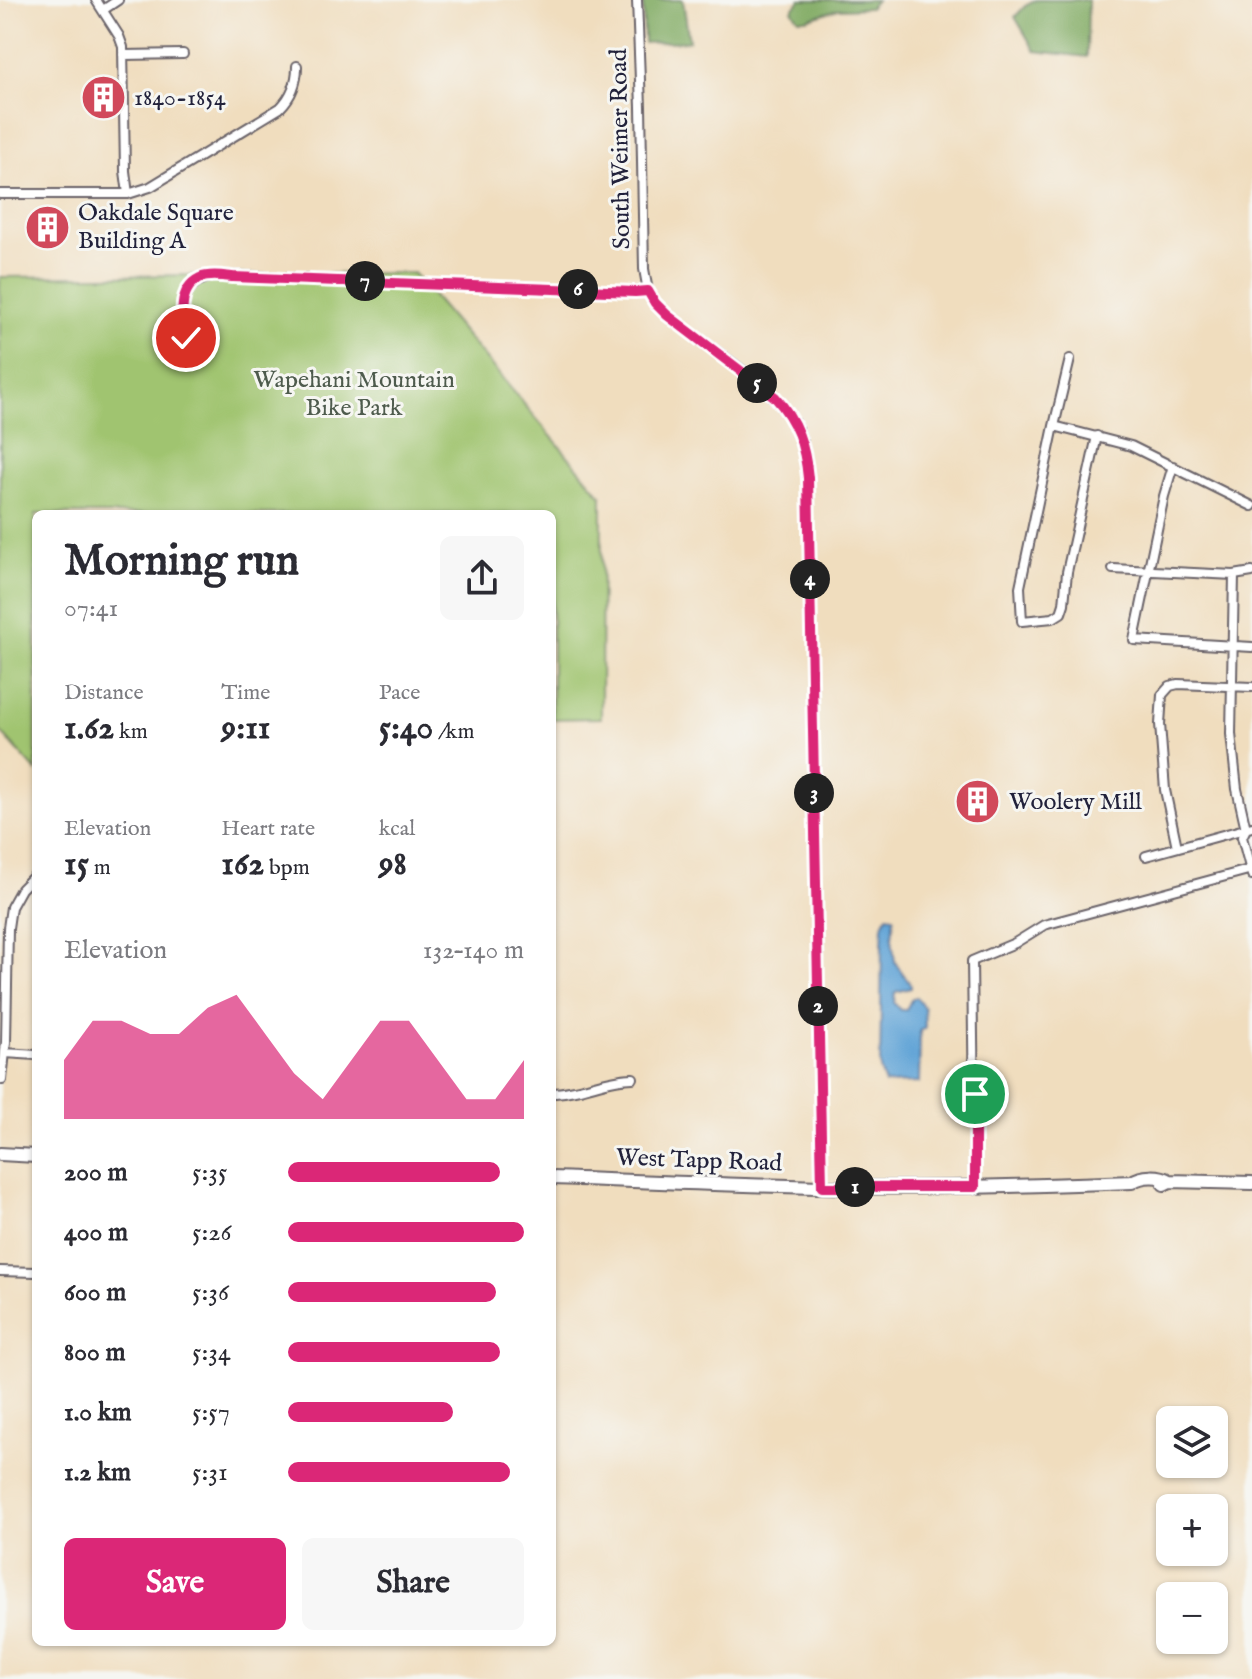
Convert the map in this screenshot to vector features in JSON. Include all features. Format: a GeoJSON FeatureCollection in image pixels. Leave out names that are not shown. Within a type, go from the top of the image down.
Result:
{"type":"FeatureCollection","features":[{"type":"Feature","properties":{"kind":"main road"},"geometry":{"type":"LineString","coordinates":[[0,1154],[32,1156]]}},
{"type":"Feature","properties":{"kind":"main road","name":"West Tapp Road"},"geometry":{"type":"LineString","coordinates":[[556,1178],[822,1187],[975,1187],[1132,1182],[1141,1178],[1252,1183]]}},
{"type":"Feature","properties":{"kind":"street"},"geometry":{"type":"LineString","coordinates":[[96,0],[119,36],[124,55],[128,194]]}},
{"type":"Feature","properties":{"kind":"street"},"geometry":{"type":"LineString","coordinates":[[103,10],[118,0]]}},
{"type":"Feature","properties":{"kind":"street","name":"South Weimer Road"},"geometry":{"type":"LineString","coordinates":[[637,0],[643,261],[648,291]]}},
{"type":"Feature","properties":{"kind":"street"},"geometry":{"type":"LineString","coordinates":[[124,55],[183,54]]}},
{"type":"Feature","properties":{"kind":"street"},"geometry":{"type":"LineString","coordinates":[[0,194],[128,194],[161,181],[280,108],[293,92],[297,66]]}},
{"type":"Feature","properties":{"kind":"street"},"geometry":{"type":"LineString","coordinates":[[186,338],[182,306],[189,287],[201,278],[648,291],[667,315],[783,406],[797,427],[808,478],[822,1187]]}},
{"type":"Feature","properties":{"kind":"street"},"geometry":{"type":"LineString","coordinates":[[1070,359],[1020,587],[1022,621],[1053,618],[1061,613],[1097,436]]}},
{"type":"Feature","properties":{"kind":"street"},"geometry":{"type":"LineString","coordinates":[[1054,426],[1131,446],[1252,506]]}},
{"type":"Feature","properties":{"kind":"street"},"geometry":{"type":"LineString","coordinates":[[1173,466],[1134,640],[1252,647]]}},
{"type":"Feature","properties":{"kind":"street"},"geometry":{"type":"LineString","coordinates":[[1113,569],[1234,575],[1252,572]]}},
{"type":"Feature","properties":{"kind":"street"},"geometry":{"type":"LineString","coordinates":[[1234,575],[1231,734],[1237,789],[1250,830]]}},
{"type":"Feature","properties":{"kind":"street"},"geometry":{"type":"LineString","coordinates":[[1177,847],[1165,790],[1161,699],[1170,686],[1178,684],[1252,687]]}},
{"type":"Feature","properties":{"kind":"street"},"geometry":{"type":"LineString","coordinates":[[1146,856],[1250,830]]}},
{"type":"Feature","properties":{"kind":"street"},"geometry":{"type":"LineString","coordinates":[[975,1187],[972,961],[1010,945],[1044,925],[1252,871],[1242,837],[1250,830]]}},
{"type":"Feature","properties":{"kind":"street"},"geometry":{"type":"LineString","coordinates":[[2,1080],[11,907],[21,889],[32,878]]}},
{"type":"Feature","properties":{"kind":"street"},"geometry":{"type":"LineString","coordinates":[[5,1053],[32,1055]]}},
{"type":"Feature","properties":{"kind":"street"},"geometry":{"type":"LineString","coordinates":[[556,1093],[633,1078]]}},
{"type":"Feature","properties":{"kind":"street"},"geometry":{"type":"LineString","coordinates":[[0,1271],[32,1272]]}},
{"type":"Feature","properties":{"kind":"green space"},"geometry":{"type":"Polygon","coordinates":[[[643,0],[683,0],[689,41],[644,43],[643,0]]]}},
{"type":"Feature","properties":{"kind":"green space"},"geometry":{"type":"Polygon","coordinates":[[[800,0],[876,0],[869,8],[838,9],[799,19],[792,10],[800,0]]]}},
{"type":"Feature","properties":{"kind":"green space"},"geometry":{"type":"Polygon","coordinates":[[[1036,0],[1088,0],[1087,57],[1035,51],[1015,17],[1036,0]]]}},
{"type":"Feature","properties":{"kind":"green space","name":"Wapehani Mountain Bike Park"},"geometry":{"type":"Polygon","coordinates":[[[413,273],[602,496],[601,718],[556,719],[556,510],[32,510],[32,767],[0,731],[0,277],[413,273]]]}},
{"type":"Feature","properties":{"kind":"water"},"geometry":{"type":"Polygon","coordinates":[[[887,915],[894,916],[892,938],[895,962],[911,985],[911,988],[895,992],[894,1003],[900,1010],[906,1010],[916,997],[924,1008],[925,1029],[920,1030],[919,1083],[885,1084],[880,1069],[882,945],[887,915]]]}},
{"type":"Feature","properties":{"kind":"place","name":"1840-1854"},"geometry":{"type":"Point","coordinates":[103,98]}},
{"type":"Feature","properties":{"kind":"place","name":"Oakdale Square Building A"},"geometry":{"type":"Point","coordinates":[47,227]}},
{"type":"Feature","properties":{"kind":"place","name":"Woolery Mill"},"geometry":{"type":"Point","coordinates":[978,802]}},
{"type":"Feature","properties":{"kind":"route"},"geometry":{"type":"LineString","coordinates":[[186,338],[182,306],[189,287],[201,278],[217,276],[648,291],[667,315],[775,397],[797,427],[808,478],[822,1187],[975,1187],[975,1094]]}}]}
